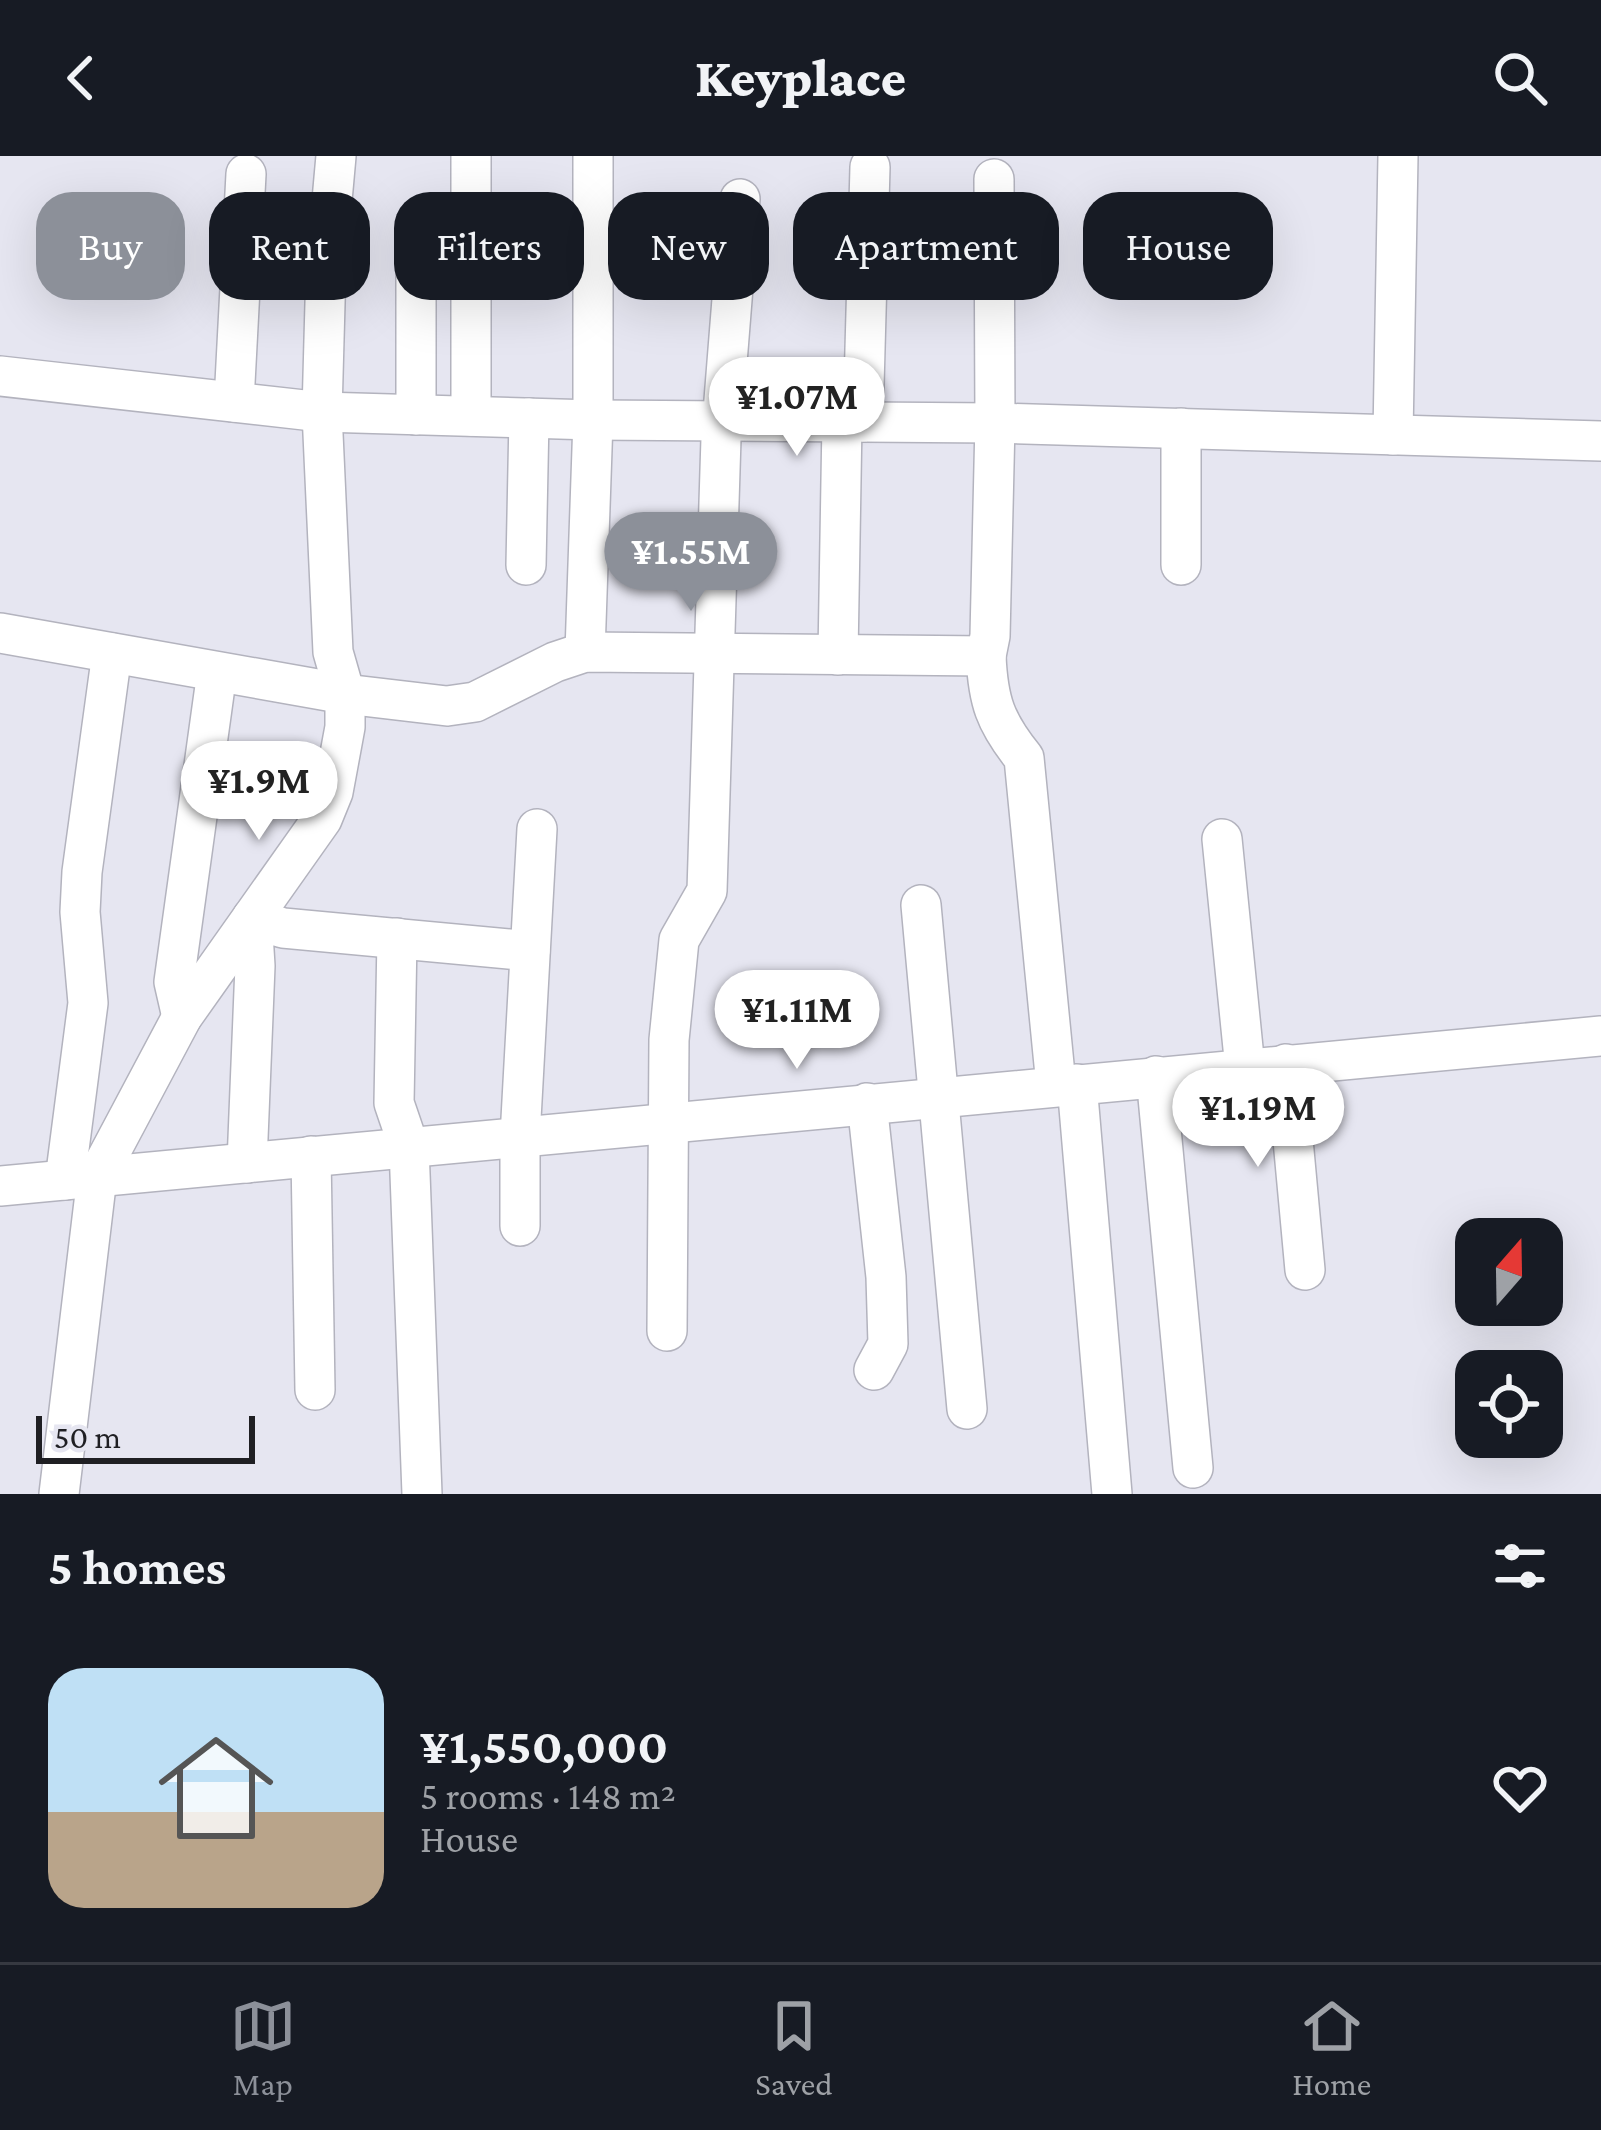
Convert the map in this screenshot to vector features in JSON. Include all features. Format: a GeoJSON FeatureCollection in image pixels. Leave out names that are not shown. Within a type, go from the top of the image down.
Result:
{"type":"FeatureCollection","features":[{"type":"Feature","properties":{"kind":"street"},"geometry":{"type":"LineString","coordinates":[[81,1178],[182,1017],[322,819],[333,792],[345,727],[345,694],[333,652],[322,412],[326,267],[336,156]]}},
{"type":"Feature","properties":{"kind":"street"},"geometry":{"type":"LineString","coordinates":[[471,156],[471,416]]}},
{"type":"Feature","properties":{"kind":"street"},"geometry":{"type":"LineString","coordinates":[[585,652],[593,420],[593,156]]}},
{"type":"Feature","properties":{"kind":"street"},"geometry":{"type":"LineString","coordinates":[[1393,434],[1398,156]]}},
{"type":"Feature","properties":{"kind":"street"},"geometry":{"type":"LineString","coordinates":[[838,655],[870,167]]}},
{"type":"Feature","properties":{"kind":"street"},"geometry":{"type":"LineString","coordinates":[[234,402],[245,173]]}},
{"type":"Feature","properties":{"kind":"street"},"geometry":{"type":"LineString","coordinates":[[994,179],[995,423],[987,696],[1004,733],[1024,758],[1112,1494]]}},
{"type":"Feature","properties":{"kind":"street"},"geometry":{"type":"LineString","coordinates":[[416,300],[416,415]]}},
{"type":"Feature","properties":{"kind":"street"},"geometry":{"type":"LineString","coordinates":[[667,1331],[669,1040],[680,940],[707,891],[721,438],[733,300]]}},
{"type":"Feature","properties":{"kind":"street"},"geometry":{"type":"LineString","coordinates":[[0,376],[322,412],[995,423],[1601,441]]}},
{"type":"Feature","properties":{"kind":"street"},"geometry":{"type":"LineString","coordinates":[[526,565],[529,418]]}},
{"type":"Feature","properties":{"kind":"street"},"geometry":{"type":"LineString","coordinates":[[1181,428],[1181,565]]}},
{"type":"Feature","properties":{"kind":"street"},"geometry":{"type":"LineString","coordinates":[[0,633],[345,694],[447,706],[475,702],[585,652],[986,656]]}},
{"type":"Feature","properties":{"kind":"street"},"geometry":{"type":"LineString","coordinates":[[59,1494],[88,1004],[80,912],[82,872],[112,653]]}},
{"type":"Feature","properties":{"kind":"street"},"geometry":{"type":"LineString","coordinates":[[182,1017],[174,982],[217,672]]}},
{"type":"Feature","properties":{"kind":"street"},"geometry":{"type":"LineString","coordinates":[[520,1226],[520,1137],[537,829]]}},
{"type":"Feature","properties":{"kind":"street"},"geometry":{"type":"LineString","coordinates":[[1222,839],[1244,1068]]}},
{"type":"Feature","properties":{"kind":"street"},"geometry":{"type":"LineString","coordinates":[[921,905],[967,1409]]}},
{"type":"Feature","properties":{"kind":"street"},"geometry":{"type":"LineString","coordinates":[[252,918],[284,928],[530,952]]}},
{"type":"Feature","properties":{"kind":"street"},"geometry":{"type":"LineString","coordinates":[[247,1162],[255,965],[252,918]]}},
{"type":"Feature","properties":{"kind":"street"},"geometry":{"type":"LineString","coordinates":[[398,938],[394,1103],[410,1148],[422,1494]]}},
{"type":"Feature","properties":{"kind":"street"},"geometry":{"type":"LineString","coordinates":[[0,1186],[1601,1036]]}},
{"type":"Feature","properties":{"kind":"street"},"geometry":{"type":"LineString","coordinates":[[1286,1064],[1304,1270]]}},
{"type":"Feature","properties":{"kind":"street"},"geometry":{"type":"LineString","coordinates":[[1156,1076],[1193,1468]]}},
{"type":"Feature","properties":{"kind":"street"},"geometry":{"type":"LineString","coordinates":[[867,1103],[886,1277],[888,1344],[874,1370]]}},
{"type":"Feature","properties":{"kind":"street"},"geometry":{"type":"LineString","coordinates":[[311,1156],[315,1390]]}}]}
